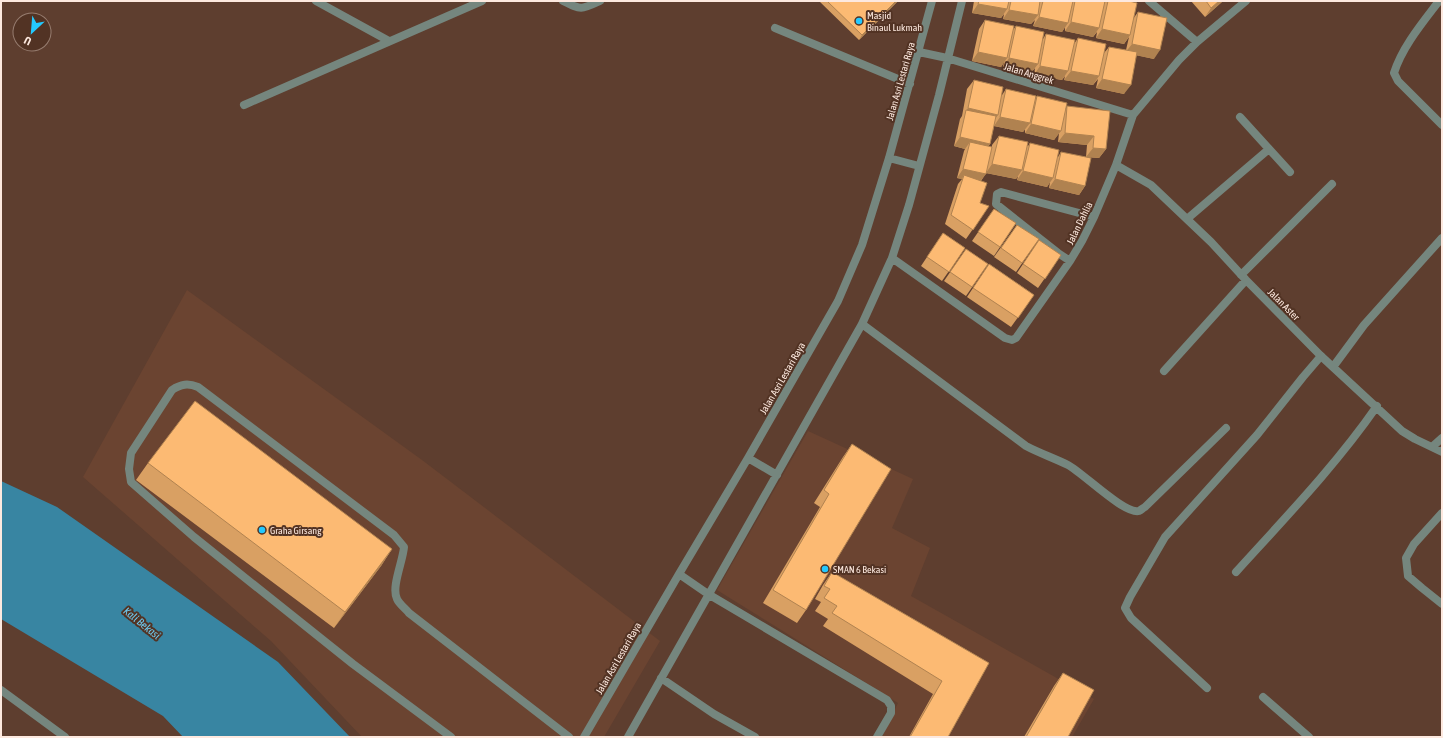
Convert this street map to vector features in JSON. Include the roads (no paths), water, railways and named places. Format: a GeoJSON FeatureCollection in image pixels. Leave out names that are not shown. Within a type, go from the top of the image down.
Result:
{"type":"FeatureCollection","features":[{"type":"Feature","properties":{"kind":"street"},"geometry":{"type":"LineString","coordinates":[[316,1],[389,41]]}},
{"type":"Feature","properties":{"kind":"street"},"geometry":{"type":"LineString","coordinates":[[244,104],[482,1]]}},
{"type":"Feature","properties":{"kind":"street"},"geometry":{"type":"LineString","coordinates":[[563,1],[581,9],[600,1]]}},
{"type":"Feature","properties":{"kind":"street","name":"Jalan Asri Lestari Raya"},"geometry":{"type":"LineString","coordinates":[[584,737],[748,458],[837,302],[862,245],[889,158],[932,1]]}},
{"type":"Feature","properties":{"kind":"street"},"geometry":{"type":"LineString","coordinates":[[628,737],[862,324],[892,258],[919,166],[962,1]]}},
{"type":"Feature","properties":{"kind":"street"},"geometry":{"type":"LineString","coordinates":[[1149,1],[1197,42]]}},
{"type":"Feature","properties":{"kind":"street","name":"Jalan Dahlia"},"geometry":{"type":"LineString","coordinates":[[892,258],[1005,338],[1012,340],[1020,334],[1070,261],[1094,217],[1116,165],[1133,115],[1179,60],[1197,42],[1246,1]]}},
{"type":"Feature","properties":{"kind":"street"},"geometry":{"type":"LineString","coordinates":[[1439,1],[1419,28],[1397,63],[1394,72],[1398,81],[1442,125]]}},
{"type":"Feature","properties":{"kind":"street"},"geometry":{"type":"LineString","coordinates":[[775,28],[910,84]]}},
{"type":"Feature","properties":{"kind":"street","name":"Jalan Anggrek"},"geometry":{"type":"LineString","coordinates":[[919,52],[947,58],[1133,115]]}},
{"type":"Feature","properties":{"kind":"street"},"geometry":{"type":"LineString","coordinates":[[1240,117],[1290,172]]}},
{"type":"Feature","properties":{"kind":"street"},"geometry":{"type":"LineString","coordinates":[[1187,219],[1269,149]]}},
{"type":"Feature","properties":{"kind":"street"},"geometry":{"type":"LineString","coordinates":[[889,158],[919,166]]}},
{"type":"Feature","properties":{"kind":"street","name":"Jalan Aster"},"geometry":{"type":"LineString","coordinates":[[1116,165],[1151,185],[1211,242],[1243,277],[1321,356],[1377,406],[1402,431],[1415,440],[1442,452]]}},
{"type":"Feature","properties":{"kind":"street"},"geometry":{"type":"LineString","coordinates":[[1164,371],[1243,277],[1332,184]]}},
{"type":"Feature","properties":{"kind":"street"},"geometry":{"type":"LineString","coordinates":[[1070,261],[996,204],[997,194],[1001,192],[1094,217]]}},
{"type":"Feature","properties":{"kind":"street"},"geometry":{"type":"LineString","coordinates":[[1333,367],[1364,325],[1442,238]]}},
{"type":"Feature","properties":{"kind":"street"},"geometry":{"type":"LineString","coordinates":[[862,324],[1026,446],[1040,454],[1069,465],[1117,502],[1133,510],[1139,511],[1145,507],[1226,428]]}},
{"type":"Feature","properties":{"kind":"street"},"geometry":{"type":"LineString","coordinates":[[1207,688],[1131,618],[1125,608],[1165,537],[1258,435],[1302,377],[1321,356]]}},
{"type":"Feature","properties":{"kind":"street"},"geometry":{"type":"LineString","coordinates":[[451,737],[353,664],[194,537],[131,482],[129,469],[131,454],[172,390],[181,385],[191,384],[198,387],[394,534],[404,547],[403,557],[394,589],[397,599],[410,613],[569,737]]}},
{"type":"Feature","properties":{"kind":"street"},"geometry":{"type":"LineString","coordinates":[[1236,572],[1297,505],[1358,434],[1377,406]]}},
{"type":"Feature","properties":{"kind":"street"},"geometry":{"type":"LineString","coordinates":[[1432,448],[1442,438]]}},
{"type":"Feature","properties":{"kind":"street"},"geometry":{"type":"LineString","coordinates":[[748,458],[777,475]]}},
{"type":"Feature","properties":{"kind":"street"},"geometry":{"type":"LineString","coordinates":[[1442,513],[1414,544],[1406,558],[1408,576],[1442,604]]}},
{"type":"Feature","properties":{"kind":"street"},"geometry":{"type":"LineString","coordinates":[[679,574],[708,594],[887,700],[891,706],[891,713],[877,737]]}},
{"type":"Feature","properties":{"kind":"street"},"geometry":{"type":"LineString","coordinates":[[661,678],[714,714],[755,737]]}},
{"type":"Feature","properties":{"kind":"street"},"geometry":{"type":"LineString","coordinates":[[1,690],[65,737]]}},
{"type":"Feature","properties":{"kind":"street"},"geometry":{"type":"LineString","coordinates":[[1263,697],[1309,737]]}},
{"type":"Feature","properties":{"kind":"water","name":"Kali Bekasi"},"geometry":{"type":"Polygon","coordinates":[[[1,481],[57,507],[278,662],[350,737],[183,737],[163,716],[1,619],[1,481]]]}},
{"type":"Feature","properties":{"kind":"place","name":"Masjid Binaul Lukmah"},"geometry":{"type":"Point","coordinates":[859,21]}},
{"type":"Feature","properties":{"kind":"place","name":"Graha Girsang"},"geometry":{"type":"Point","coordinates":[262,530]}},
{"type":"Feature","properties":{"kind":"place","name":"SMAN 6 Bekasi"},"geometry":{"type":"Point","coordinates":[825,569]}}]}
